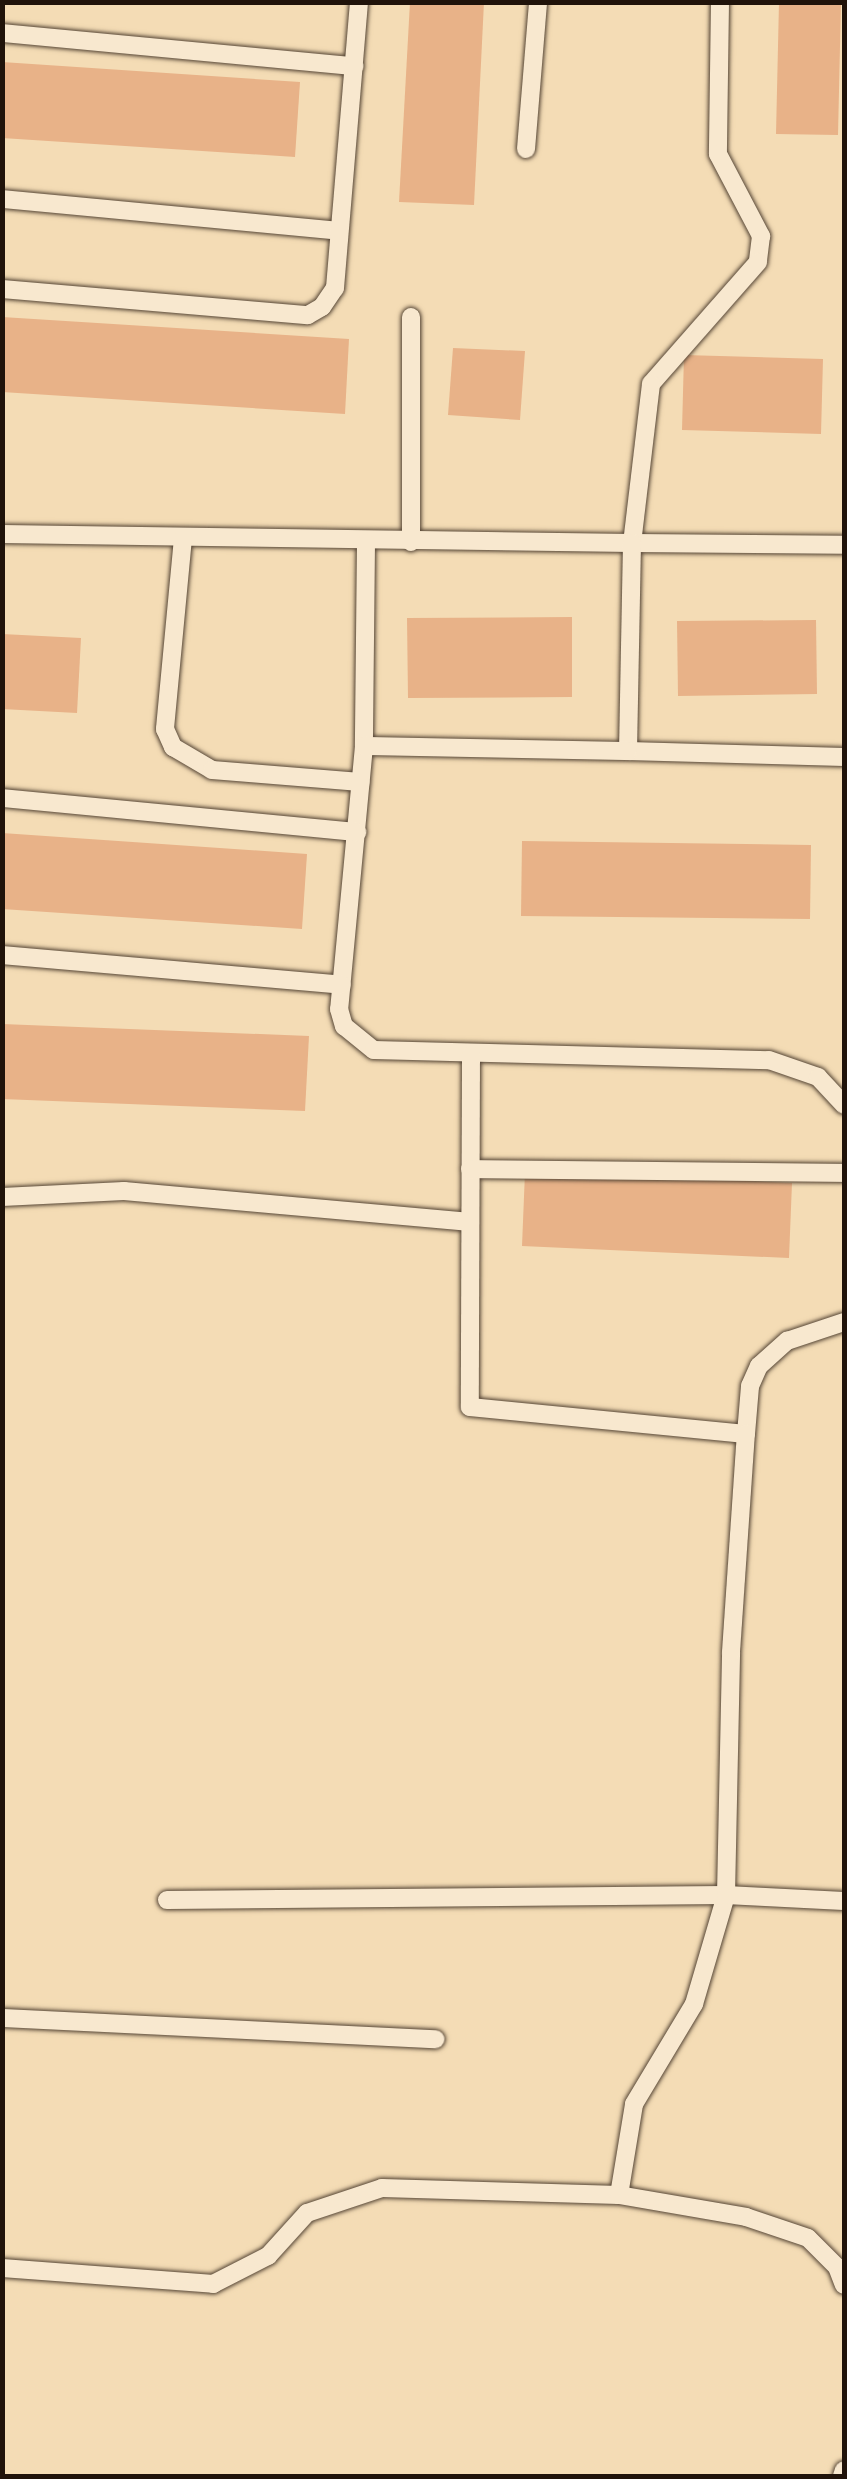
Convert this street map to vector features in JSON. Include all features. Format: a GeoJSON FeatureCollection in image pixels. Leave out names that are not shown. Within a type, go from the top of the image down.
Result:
{"type":"FeatureCollection","features":[{"type":"Feature","properties":{"kind":"lane"},"geometry":{"type":"LineString","coordinates":[[2,289],[308,315],[335,288],[360,2]]}},
{"type":"Feature","properties":{"kind":"lane"},"geometry":{"type":"LineString","coordinates":[[526,149],[538,2]]}},
{"type":"Feature","properties":{"kind":"lane"},"geometry":{"type":"LineString","coordinates":[[628,751],[632,544],[651,384],[758,262],[760,236],[718,154],[720,2]]}},
{"type":"Feature","properties":{"kind":"lane"},"geometry":{"type":"LineString","coordinates":[[2,34],[354,66]]}},
{"type":"Feature","properties":{"kind":"lane"},"geometry":{"type":"LineString","coordinates":[[2,200],[338,231]]}},
{"type":"Feature","properties":{"kind":"lane"},"geometry":{"type":"LineString","coordinates":[[410,542],[411,316]]}},
{"type":"Feature","properties":{"kind":"lane"},"geometry":{"type":"LineString","coordinates":[[2,534],[366,542],[844,545]]}},
{"type":"Feature","properties":{"kind":"lane"},"geometry":{"type":"LineString","coordinates":[[183,538],[165,729],[173,746],[212,770],[361,782]]}},
{"type":"Feature","properties":{"kind":"lane"},"geometry":{"type":"LineString","coordinates":[[366,542],[364,746],[342,985],[344,1026],[374,1050],[769,1060],[818,1077],[844,1105]]}},
{"type":"Feature","properties":{"kind":"lane"},"geometry":{"type":"LineString","coordinates":[[364,746],[844,756]]}},
{"type":"Feature","properties":{"kind":"lane"},"geometry":{"type":"LineString","coordinates":[[2,798],[357,832]]}},
{"type":"Feature","properties":{"kind":"lane"},"geometry":{"type":"LineString","coordinates":[[2,955],[342,985]]}},
{"type":"Feature","properties":{"kind":"lane"},"geometry":{"type":"LineString","coordinates":[[471,1054],[470,1406],[746,1434]]}},
{"type":"Feature","properties":{"kind":"lane"},"geometry":{"type":"LineString","coordinates":[[470,1170],[844,1173]]}},
{"type":"Feature","properties":{"kind":"lane"},"geometry":{"type":"LineString","coordinates":[[2,1197],[124,1192],[468,1222]]}},
{"type":"Feature","properties":{"kind":"lane"},"geometry":{"type":"LineString","coordinates":[[619,2195],[634,2104],[694,2004],[726,1895],[730,1652],[750,1386],[760,1366],[787,1341],[844,1322]]}},
{"type":"Feature","properties":{"kind":"lane"},"geometry":{"type":"LineString","coordinates":[[168,1900],[726,1895],[844,1901]]}},
{"type":"Feature","properties":{"kind":"lane"},"geometry":{"type":"LineString","coordinates":[[2,2018],[435,2040]]}},
{"type":"Feature","properties":{"kind":"lane"},"geometry":{"type":"LineString","coordinates":[[2,2268],[213,2284],[268,2256],[307,2213],[382,2188],[619,2195],[746,2217],[808,2238],[838,2267],[844,2285]]}},
{"type":"Feature","properties":{"kind":"building"},"geometry":{"type":"Polygon","coordinates":[[[410,2],[484,2],[474,205],[399,202],[410,2]]]}},
{"type":"Feature","properties":{"kind":"building"},"geometry":{"type":"Polygon","coordinates":[[[779,2],[841,2],[838,135],[776,134],[779,2]]]}},
{"type":"Feature","properties":{"kind":"building"},"geometry":{"type":"Polygon","coordinates":[[[2,62],[300,82],[295,157],[2,138],[2,62]]]}},
{"type":"Feature","properties":{"kind":"building"},"geometry":{"type":"Polygon","coordinates":[[[2,317],[349,339],[345,414],[2,392],[2,317]]]}},
{"type":"Feature","properties":{"kind":"building"},"geometry":{"type":"Polygon","coordinates":[[[453,348],[525,351],[520,420],[448,415],[453,348]]]}},
{"type":"Feature","properties":{"kind":"building"},"geometry":{"type":"Polygon","coordinates":[[[684,355],[823,359],[821,434],[682,430],[684,355]]]}},
{"type":"Feature","properties":{"kind":"building"},"geometry":{"type":"Polygon","coordinates":[[[572,617],[572,697],[408,698],[407,618],[572,617]]]}},
{"type":"Feature","properties":{"kind":"building"},"geometry":{"type":"Polygon","coordinates":[[[816,620],[817,694],[678,696],[677,621],[816,620]]]}},
{"type":"Feature","properties":{"kind":"building"},"geometry":{"type":"Polygon","coordinates":[[[2,634],[81,638],[77,713],[2,709],[2,634]]]}},
{"type":"Feature","properties":{"kind":"building"},"geometry":{"type":"Polygon","coordinates":[[[2,833],[307,854],[302,929],[2,909],[2,833]]]}},
{"type":"Feature","properties":{"kind":"building"},"geometry":{"type":"Polygon","coordinates":[[[522,841],[811,845],[810,919],[521,916],[522,841]]]}},
{"type":"Feature","properties":{"kind":"building"},"geometry":{"type":"Polygon","coordinates":[[[2,1024],[309,1036],[305,1111],[2,1099],[2,1024]]]}},
{"type":"Feature","properties":{"kind":"building"},"geometry":{"type":"Polygon","coordinates":[[[525,1172],[792,1183],[789,1258],[522,1246],[525,1172]]]}}]}
